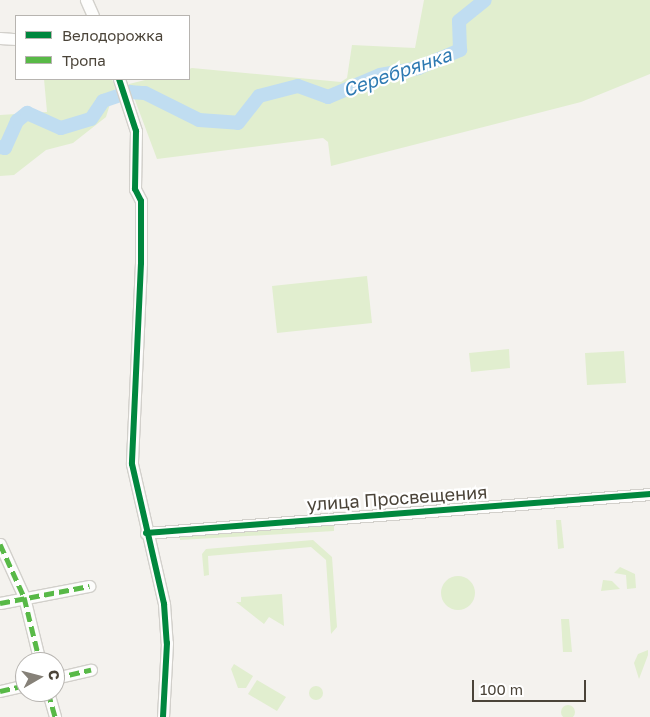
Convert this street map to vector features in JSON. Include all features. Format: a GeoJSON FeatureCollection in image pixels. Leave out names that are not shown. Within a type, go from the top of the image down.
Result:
{"type":"FeatureCollection","features":[{"type":"Feature","properties":{"kind":"street"},"geometry":{"type":"LineString","coordinates":[[86,0],[93,15]]}},
{"type":"Feature","properties":{"kind":"street"},"geometry":{"type":"LineString","coordinates":[[0,38],[15,39]]}},
{"type":"Feature","properties":{"kind":"street"},"geometry":{"type":"LineString","coordinates":[[120,83],[136,131],[135,188],[141,201],[132,464],[146,533],[164,604],[167,643],[163,717]]}},
{"type":"Feature","properties":{"kind":"street","name":"улица Просвещения"},"geometry":{"type":"LineString","coordinates":[[146,533],[650,494]]}},
{"type":"Feature","properties":{"kind":"street"},"geometry":{"type":"LineString","coordinates":[[0,544],[24,597],[38,652]]}},
{"type":"Feature","properties":{"kind":"street"},"geometry":{"type":"LineString","coordinates":[[0,603],[89,586]]}},
{"type":"Feature","properties":{"kind":"street"},"geometry":{"type":"LineString","coordinates":[[65,676],[91,670]]}},
{"type":"Feature","properties":{"kind":"street"},"geometry":{"type":"LineString","coordinates":[[0,691],[15,688]]}},
{"type":"Feature","properties":{"kind":"street"},"geometry":{"type":"LineString","coordinates":[[51,702],[56,717]]}},
{"type":"Feature","properties":{"kind":"green space"},"geometry":{"type":"Polygon","coordinates":[[[424,0],[650,0],[650,74],[581,102],[331,166],[328,142],[323,138],[157,159],[129,84],[145,80],[190,80],[190,69],[192,68],[341,82],[347,78],[352,45],[415,48],[424,0]]]}},
{"type":"Feature","properties":{"kind":"green space"},"geometry":{"type":"Polygon","coordinates":[[[44,80],[112,80],[115,88],[106,117],[73,143],[46,150],[14,175],[0,176],[0,115],[47,112],[44,80]]]}},
{"type":"Feature","properties":{"kind":"green space"},"geometry":{"type":"Polygon","coordinates":[[[367,276],[372,323],[277,333],[272,286],[367,276]]]}},
{"type":"Feature","properties":{"kind":"green space"},"geometry":{"type":"Polygon","coordinates":[[[509,349],[510,368],[471,372],[469,353],[509,349]]]}},
{"type":"Feature","properties":{"kind":"green space"},"geometry":{"type":"Polygon","coordinates":[[[624,351],[626,383],[587,385],[585,353],[624,351]]]}},
{"type":"Feature","properties":{"kind":"green space"},"geometry":{"type":"Polygon","coordinates":[[[556,520],[561,520],[564,548],[558,549],[556,520]]]}},
{"type":"Feature","properties":{"kind":"green space"},"geometry":{"type":"Polygon","coordinates":[[[334,523],[334,531],[180,540],[180,533],[334,523]]]}},
{"type":"Feature","properties":{"kind":"green space"},"geometry":{"type":"Polygon","coordinates":[[[313,540],[332,557],[337,627],[331,634],[326,560],[311,547],[208,556],[209,575],[204,576],[202,554],[206,549],[313,540]]]}},
{"type":"Feature","properties":{"kind":"green space"},"geometry":{"type":"Polygon","coordinates":[[[620,567],[635,574],[636,588],[627,589],[626,575],[614,573],[620,567]]]}},
{"type":"Feature","properties":{"kind":"green space"},"geometry":{"type":"Polygon","coordinates":[[[458,576],[465,577],[470,581],[474,586],[474,600],[470,605],[465,609],[458,610],[451,609],[446,605],[442,600],[441,593],[442,586],[446,581],[451,577],[458,576]]]}},
{"type":"Feature","properties":{"kind":"green space"},"geometry":{"type":"Polygon","coordinates":[[[603,580],[612,581],[620,589],[601,591],[603,580]]]}},
{"type":"Feature","properties":{"kind":"green space"},"geometry":{"type":"Polygon","coordinates":[[[282,594],[284,626],[269,617],[264,624],[236,602],[241,602],[241,597],[282,594]]]}},
{"type":"Feature","properties":{"kind":"green space"},"geometry":{"type":"Polygon","coordinates":[[[561,619],[569,619],[572,652],[563,652],[561,619]]]}},
{"type":"Feature","properties":{"kind":"green space"},"geometry":{"type":"Polygon","coordinates":[[[648,650],[639,679],[634,663],[638,654],[648,650]]]}},
{"type":"Feature","properties":{"kind":"green space"},"geometry":{"type":"Polygon","coordinates":[[[234,664],[253,676],[246,688],[238,688],[231,669],[234,664]]]}},
{"type":"Feature","properties":{"kind":"green space"},"geometry":{"type":"Polygon","coordinates":[[[257,680],[286,697],[277,711],[248,694],[257,680]]]}},
{"type":"Feature","properties":{"kind":"green space"},"geometry":{"type":"Polygon","coordinates":[[[313,686],[319,686],[323,693],[319,700],[313,700],[309,696],[309,690],[313,686]]]}},
{"type":"Feature","properties":{"kind":"green space"},"geometry":{"type":"Polygon","coordinates":[[[568,705],[574,709],[573,717],[563,717],[561,712],[563,707],[568,705]]]}},
{"type":"Feature","properties":{"kind":"waterway","name":"Серебрянка"},"geometry":{"type":"LineString","coordinates":[[0,147],[5,148],[17,121],[27,113],[61,128],[91,119],[103,101],[129,92],[145,93],[199,120],[238,123],[259,96],[298,86],[328,97],[380,75],[418,68],[460,50],[459,21],[485,0]]}},
{"type":"Feature","properties":{"kind":"marked path"},"geometry":{"type":"LineString","coordinates":[[0,544],[24,597],[38,652]]}},
{"type":"Feature","properties":{"kind":"marked path"},"geometry":{"type":"LineString","coordinates":[[0,603],[89,586]]}},
{"type":"Feature","properties":{"kind":"marked path"},"geometry":{"type":"LineString","coordinates":[[65,676],[91,670]]}},
{"type":"Feature","properties":{"kind":"marked path"},"geometry":{"type":"LineString","coordinates":[[0,691],[15,687]]}},
{"type":"Feature","properties":{"kind":"marked path"},"geometry":{"type":"LineString","coordinates":[[51,702],[55,717]]}},
{"type":"Feature","properties":{"kind":"cycle path"},"geometry":{"type":"LineString","coordinates":[[119,80],[136,131],[135,189],[141,201],[141,263],[132,464],[164,604],[167,643],[163,717]]}},
{"type":"Feature","properties":{"kind":"cycle path"},"geometry":{"type":"LineString","coordinates":[[146,533],[650,494]]}}]}
